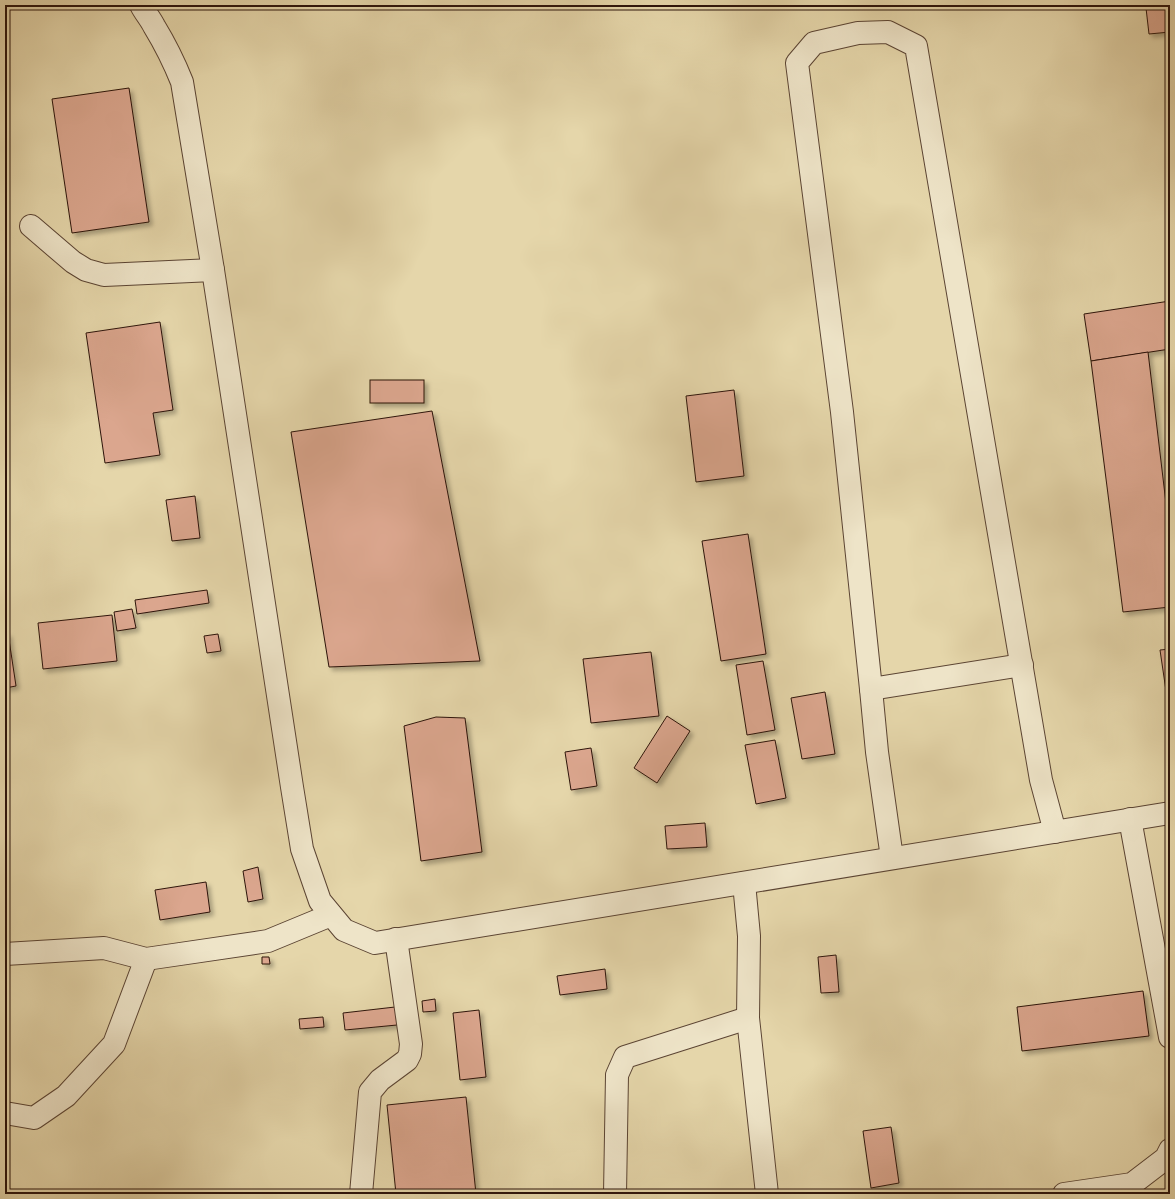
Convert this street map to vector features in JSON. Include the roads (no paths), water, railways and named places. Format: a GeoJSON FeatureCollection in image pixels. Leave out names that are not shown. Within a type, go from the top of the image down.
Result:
{"type":"FeatureCollection","features":[{"type":"Feature","properties":{"kind":"street"},"geometry":{"type":"LineString","coordinates":[[141,5],[145,14],[153,24],[171,54],[182,82],[213,270],[290,779],[302,849],[320,901],[344,930],[375,943],[1170,813]]}},
{"type":"Feature","properties":{"kind":"street"},"geometry":{"type":"LineString","coordinates":[[892,858],[877,752],[872,689],[842,412],[797,63],[814,43],[858,33],[888,32],[916,46],[1041,780],[1055,832]]}},
{"type":"Feature","properties":{"kind":"street"},"geometry":{"type":"LineString","coordinates":[[31,226],[73,262],[86,270],[104,275],[213,270]]}},
{"type":"Feature","properties":{"kind":"street"},"geometry":{"type":"LineString","coordinates":[[872,689],[1022,665]]}},
{"type":"Feature","properties":{"kind":"street"},"geometry":{"type":"LineString","coordinates":[[1130,819],[1170,1037]]}},
{"type":"Feature","properties":{"kind":"street"},"geometry":{"type":"LineString","coordinates":[[744,883],[749,936],[748,1018],[767,1194]]}},
{"type":"Feature","properties":{"kind":"street"},"geometry":{"type":"LineString","coordinates":[[5,954],[104,948],[146,959],[268,941],[331,915]]}},
{"type":"Feature","properties":{"kind":"street"},"geometry":{"type":"LineString","coordinates":[[361,1194],[370,1092],[380,1080],[407,1060],[410,1054],[411,1044],[396,939]]}},
{"type":"Feature","properties":{"kind":"street"},"geometry":{"type":"LineString","coordinates":[[5,1113],[34,1118],[66,1096],[114,1044],[146,959]]}},
{"type":"Feature","properties":{"kind":"street"},"geometry":{"type":"LineString","coordinates":[[615,1194],[617,1075],[625,1057],[748,1018]]}},
{"type":"Feature","properties":{"kind":"street"},"geometry":{"type":"LineString","coordinates":[[1064,1194],[1132,1184],[1166,1158],[1170,1150]]}}]}
